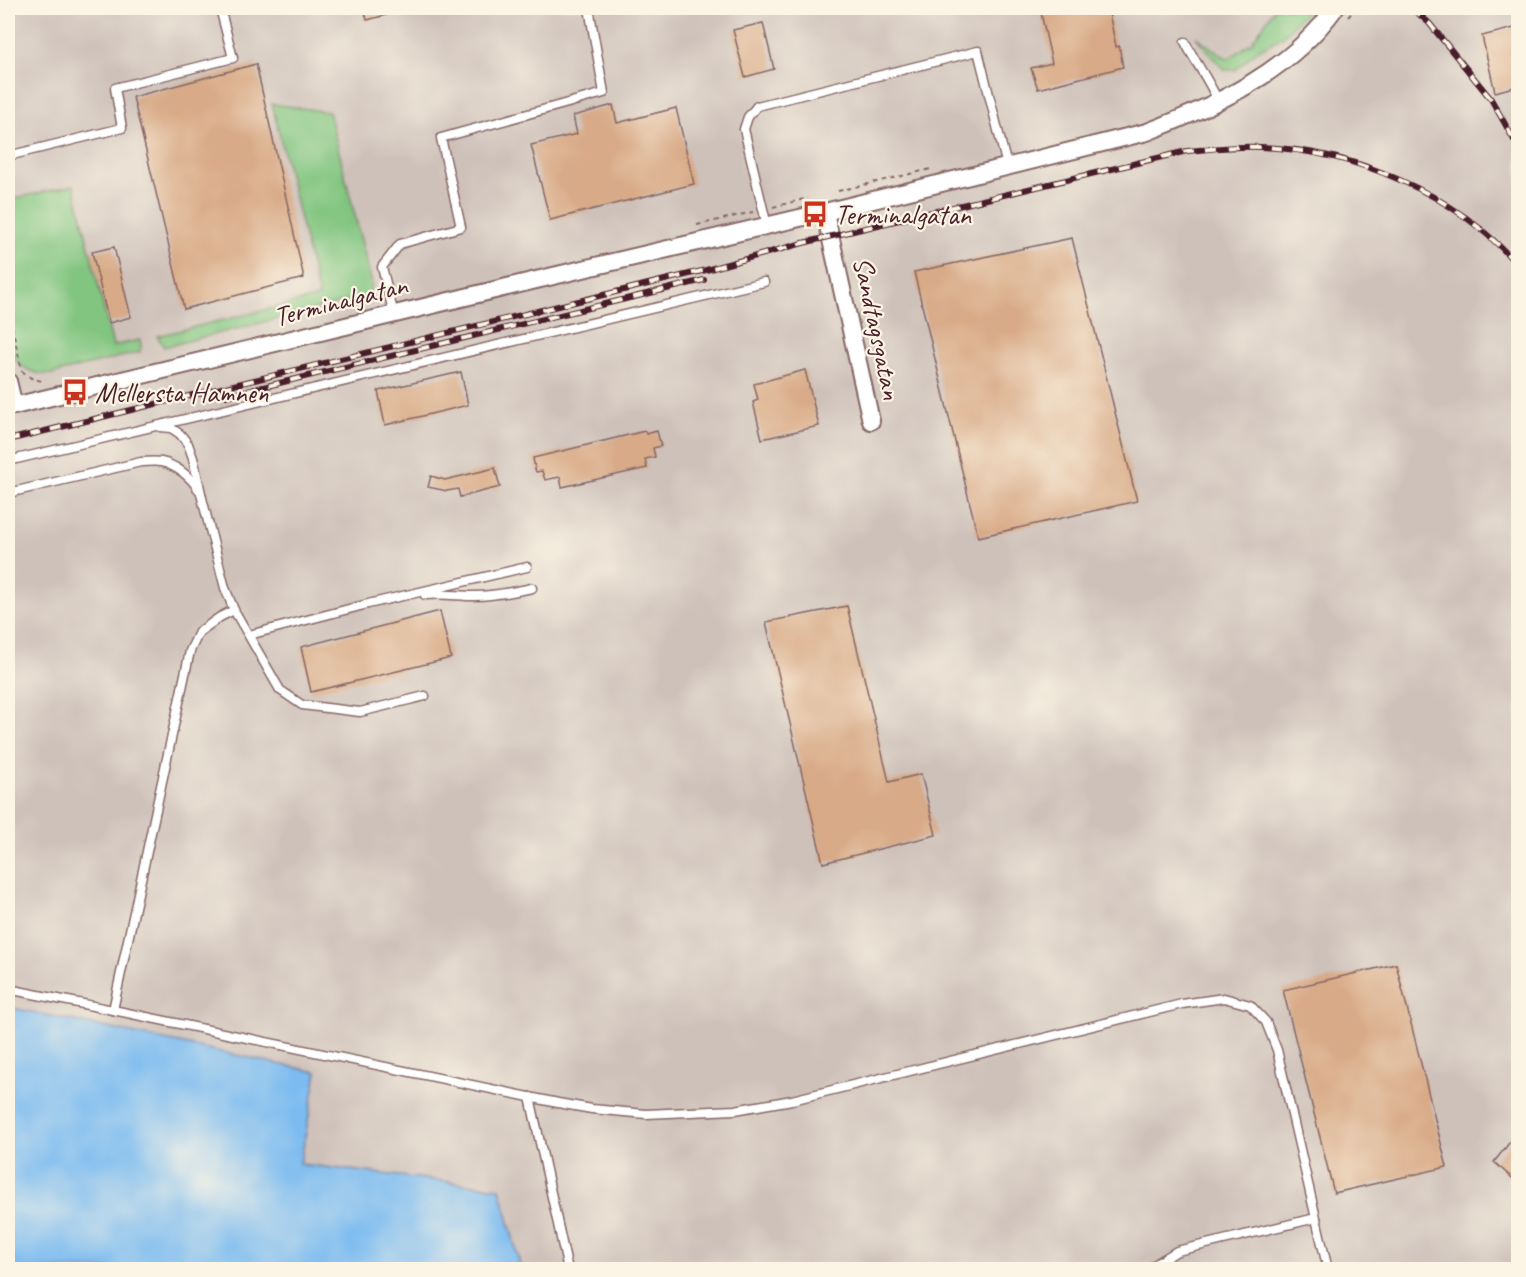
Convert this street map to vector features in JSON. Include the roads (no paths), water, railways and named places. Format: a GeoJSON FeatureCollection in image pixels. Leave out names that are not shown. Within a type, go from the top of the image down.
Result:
{"type":"FeatureCollection","features":[{"type":"Feature","properties":{"kind":"street","name":"Terminalgatan"},"geometry":{"type":"LineString","coordinates":[[8,381],[10,406],[767,226],[1147,132],[1192,114],[1250,85],[1301,46],[1335,8]]}},
{"type":"Feature","properties":{"kind":"street","name":"Sandtagsgatan"},"geometry":{"type":"LineString","coordinates":[[825,212],[871,421]]}},
{"type":"Feature","properties":{"kind":"lane"},"geometry":{"type":"LineString","coordinates":[[8,156],[122,128],[115,88],[233,58],[220,8]]}},
{"type":"Feature","properties":{"kind":"lane"},"geometry":{"type":"LineString","coordinates":[[394,315],[382,267],[388,259],[400,244],[461,227],[441,138],[604,93],[589,8]]}},
{"type":"Feature","properties":{"kind":"lane"},"geometry":{"type":"LineString","coordinates":[[1185,42],[1218,101]]}},
{"type":"Feature","properties":{"kind":"lane"},"geometry":{"type":"LineString","coordinates":[[767,226],[744,129],[748,117],[757,106],[978,51],[1007,166]]}},
{"type":"Feature","properties":{"kind":"lane"},"geometry":{"type":"LineString","coordinates":[[154,427],[184,418],[764,282]]}},
{"type":"Feature","properties":{"kind":"lane"},"geometry":{"type":"LineString","coordinates":[[8,461],[144,428],[171,428],[188,444],[193,458],[225,588],[234,610],[280,690],[302,705],[360,712],[425,696]]}},
{"type":"Feature","properties":{"kind":"lane"},"geometry":{"type":"LineString","coordinates":[[8,493],[141,462],[162,462],[179,470],[194,482],[201,496]]}},
{"type":"Feature","properties":{"kind":"lane"},"geometry":{"type":"LineString","coordinates":[[249,635],[368,604],[527,567]]}},
{"type":"Feature","properties":{"kind":"lane"},"geometry":{"type":"LineString","coordinates":[[368,604],[431,594],[473,596],[532,588]]}},
{"type":"Feature","properties":{"kind":"lane"},"geometry":{"type":"LineString","coordinates":[[113,1010],[190,651],[199,632],[234,610]]}},
{"type":"Feature","properties":{"kind":"lane"},"geometry":{"type":"LineString","coordinates":[[8,989],[530,1097],[592,1109],[646,1114],[735,1110],[792,1100],[1182,1004],[1224,998],[1250,1005],[1266,1022],[1277,1050],[1328,1269]]}},
{"type":"Feature","properties":{"kind":"lane"},"geometry":{"type":"LineString","coordinates":[[530,1097],[568,1269]]}},
{"type":"Feature","properties":{"kind":"lane"},"geometry":{"type":"LineString","coordinates":[[1146,1269],[1177,1251],[1316,1218]]}},
{"type":"Feature","properties":{"kind":"water"},"geometry":{"type":"Polygon","coordinates":[[[8,1007],[317,1072],[300,1164],[500,1188],[521,1269],[8,1269],[8,1007]]]}},
{"type":"Feature","properties":{"kind":"railway"},"geometry":{"type":"LineString","coordinates":[[1412,8],[1429,23],[1491,99],[1518,147]]}},
{"type":"Feature","properties":{"kind":"railway"},"geometry":{"type":"LineString","coordinates":[[8,440],[706,270],[803,243],[1187,151],[1251,147],[1295,150],[1367,167],[1435,197],[1494,240],[1518,266]]}},
{"type":"Feature","properties":{"kind":"railway"},"geometry":{"type":"LineString","coordinates":[[226,396],[704,280]]}},
{"type":"Feature","properties":{"kind":"place","name":"Terminalgatan"},"geometry":{"type":"Point","coordinates":[815,214]}},
{"type":"Feature","properties":{"kind":"place","name":"Mellersta Hamnen"},"geometry":{"type":"Point","coordinates":[75,392]}}]}
